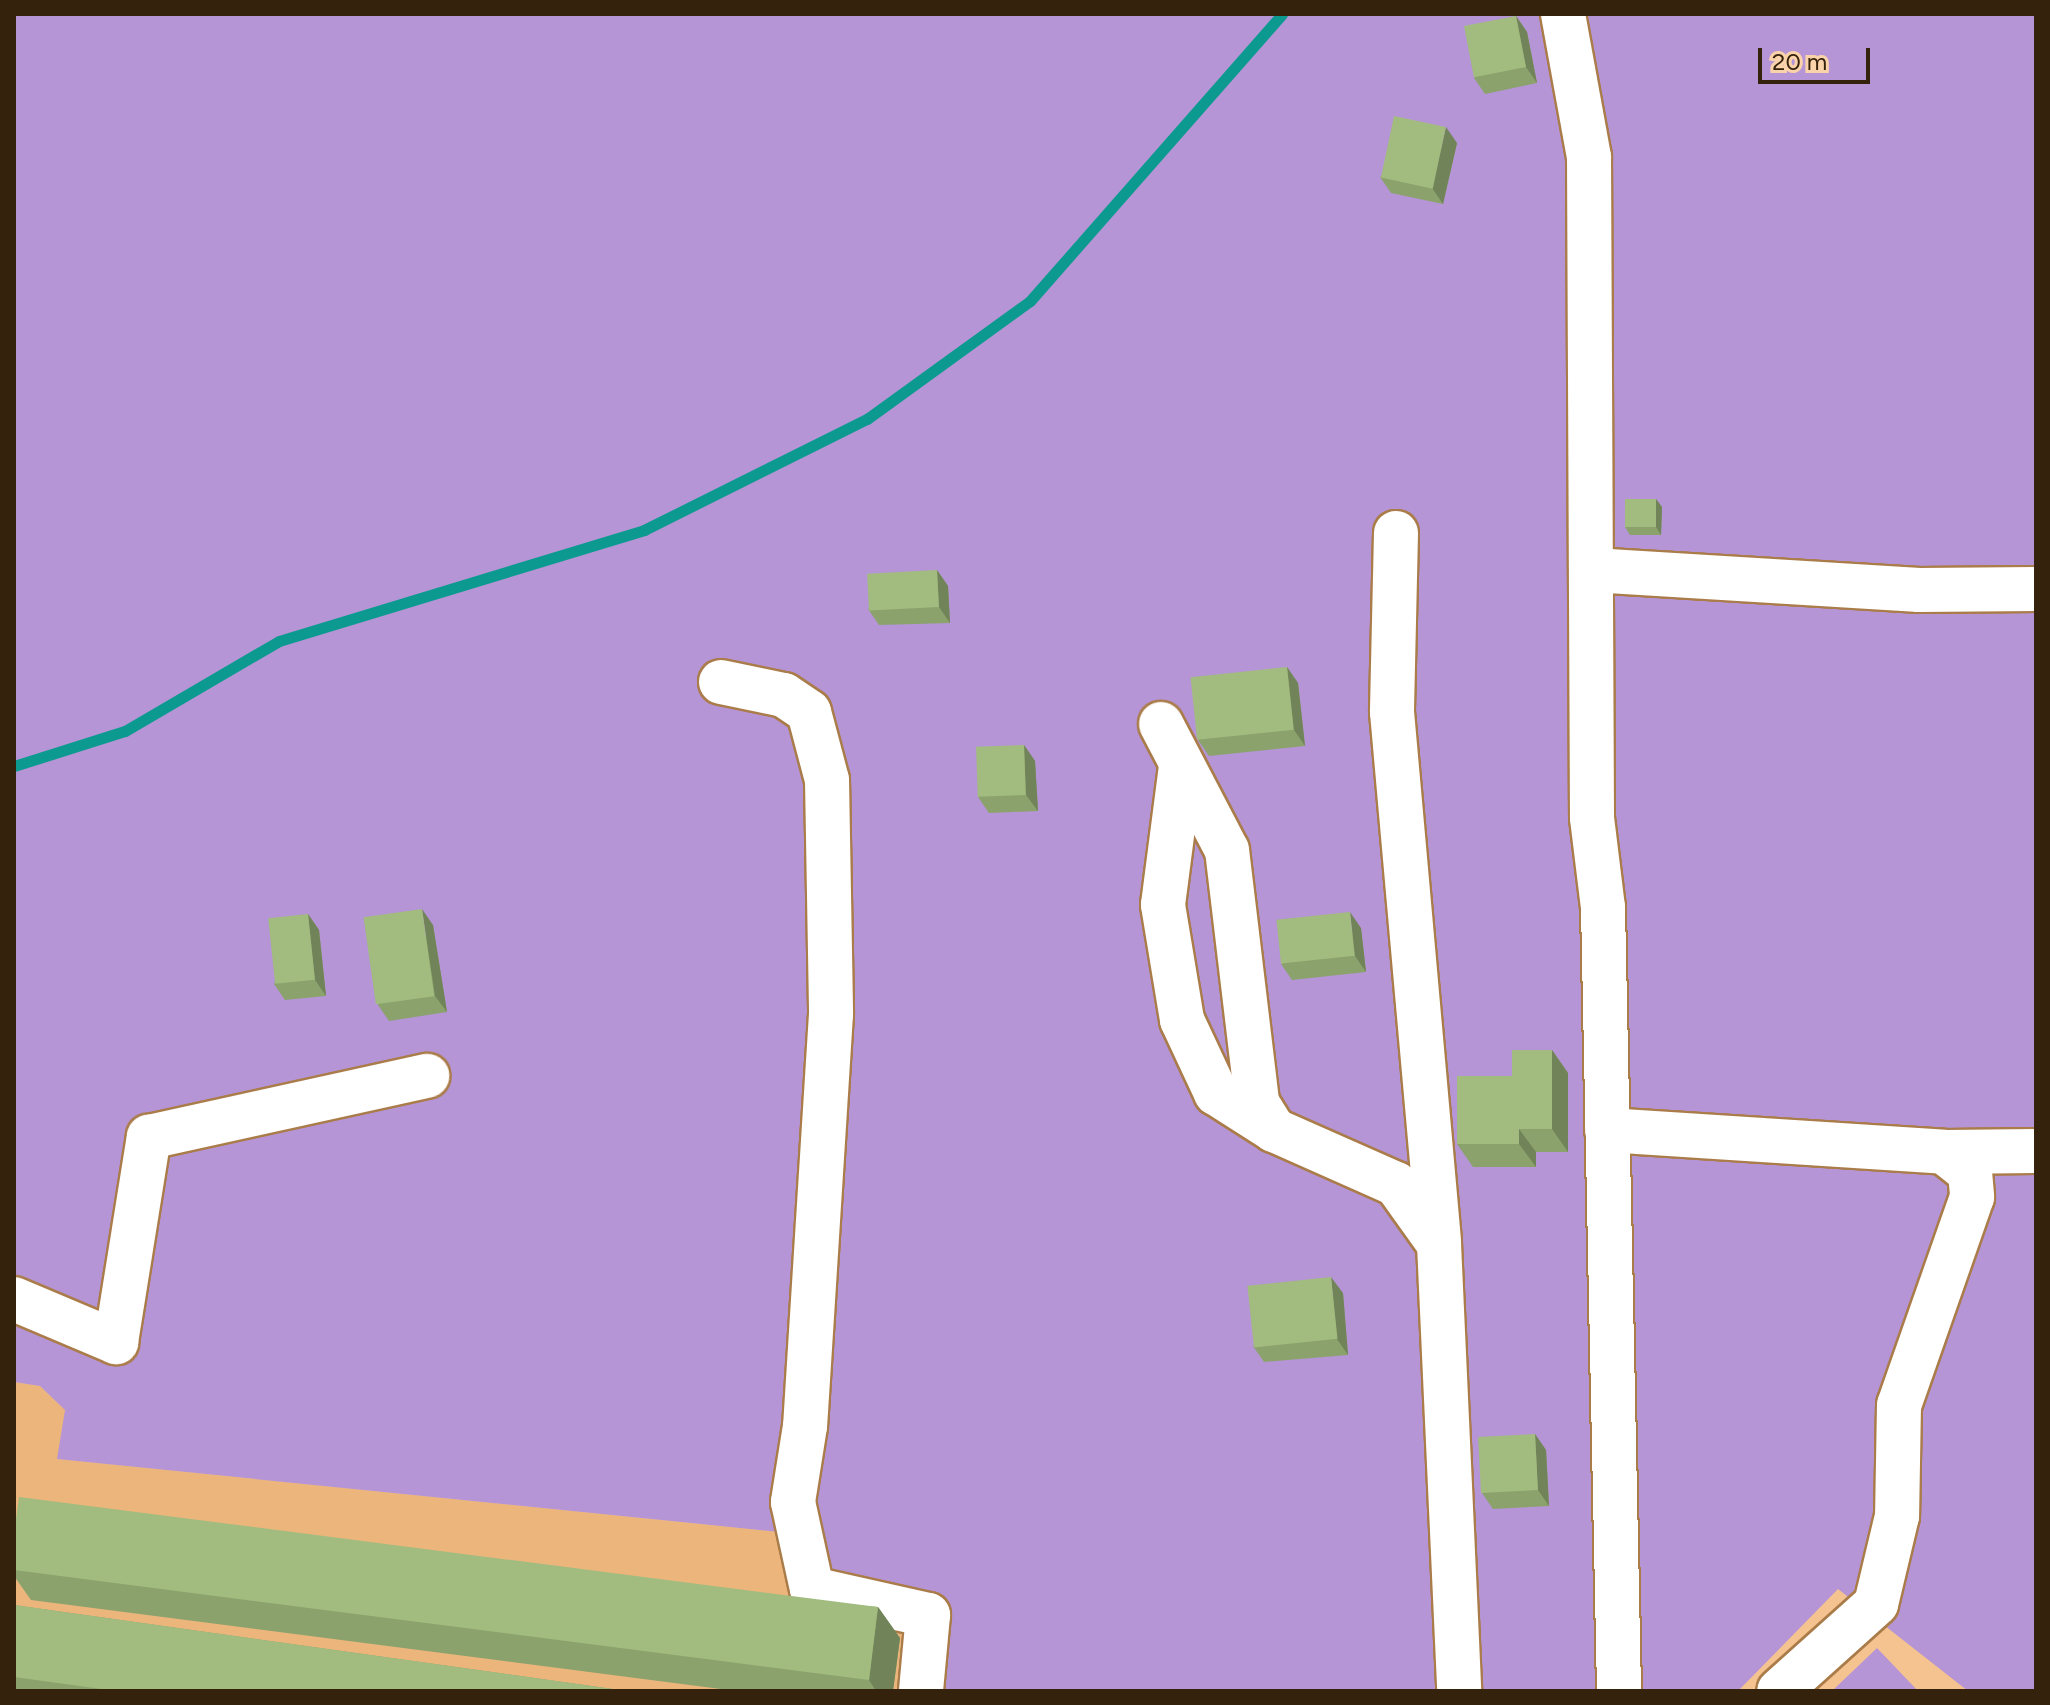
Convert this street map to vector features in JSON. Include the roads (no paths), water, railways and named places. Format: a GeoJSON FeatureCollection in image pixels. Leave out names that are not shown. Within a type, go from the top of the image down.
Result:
{"type":"FeatureCollection","features":[{"type":"Feature","properties":{"kind":"lane"},"geometry":{"type":"LineString","coordinates":[[1563,14],[1589,157],[1592,818],[1603,907],[1619,1691]]}},
{"type":"Feature","properties":{"kind":"lane"},"geometry":{"type":"LineString","coordinates":[[1396,533],[1392,712],[1439,1244],[1459,1691]]}},
{"type":"Feature","properties":{"kind":"lane"},"geometry":{"type":"LineString","coordinates":[[1592,570],[1919,590],[2036,589]]}},
{"type":"Feature","properties":{"kind":"lane"},"geometry":{"type":"LineString","coordinates":[[721,682],[784,695],[809,712],[827,780],[831,1014],[805,1426],[793,1502],[812,1589],[928,1615],[921,1691]]}},
{"type":"Feature","properties":{"kind":"lane"},"geometry":{"type":"LineString","coordinates":[[1161,724],[1227,850],[1257,1103],[1274,1130]]}},
{"type":"Feature","properties":{"kind":"lane"},"geometry":{"type":"LineString","coordinates":[[1181,766],[1163,905],[1182,1020],[1216,1093],[1274,1130],[1396,1184],[1439,1244]]}},
{"type":"Feature","properties":{"kind":"lane"},"geometry":{"type":"LineString","coordinates":[[14,1299],[116,1342],[149,1137],[427,1076]]}},
{"type":"Feature","properties":{"kind":"lane"},"geometry":{"type":"LineString","coordinates":[[1607,1130],[1944,1152],[2036,1151]]}},
{"type":"Feature","properties":{"kind":"lane"},"geometry":{"type":"LineString","coordinates":[[1779,1691],[1876,1604],[1890,1565],[1899,1405],[1972,1197],[1970,1172],[1944,1152]]}},
{"type":"Feature","properties":{"kind":"waterway"},"geometry":{"type":"LineString","coordinates":[[14,766],[125,731],[279,641],[644,530],[867,419],[1030,301],[1282,14]]}}]}
